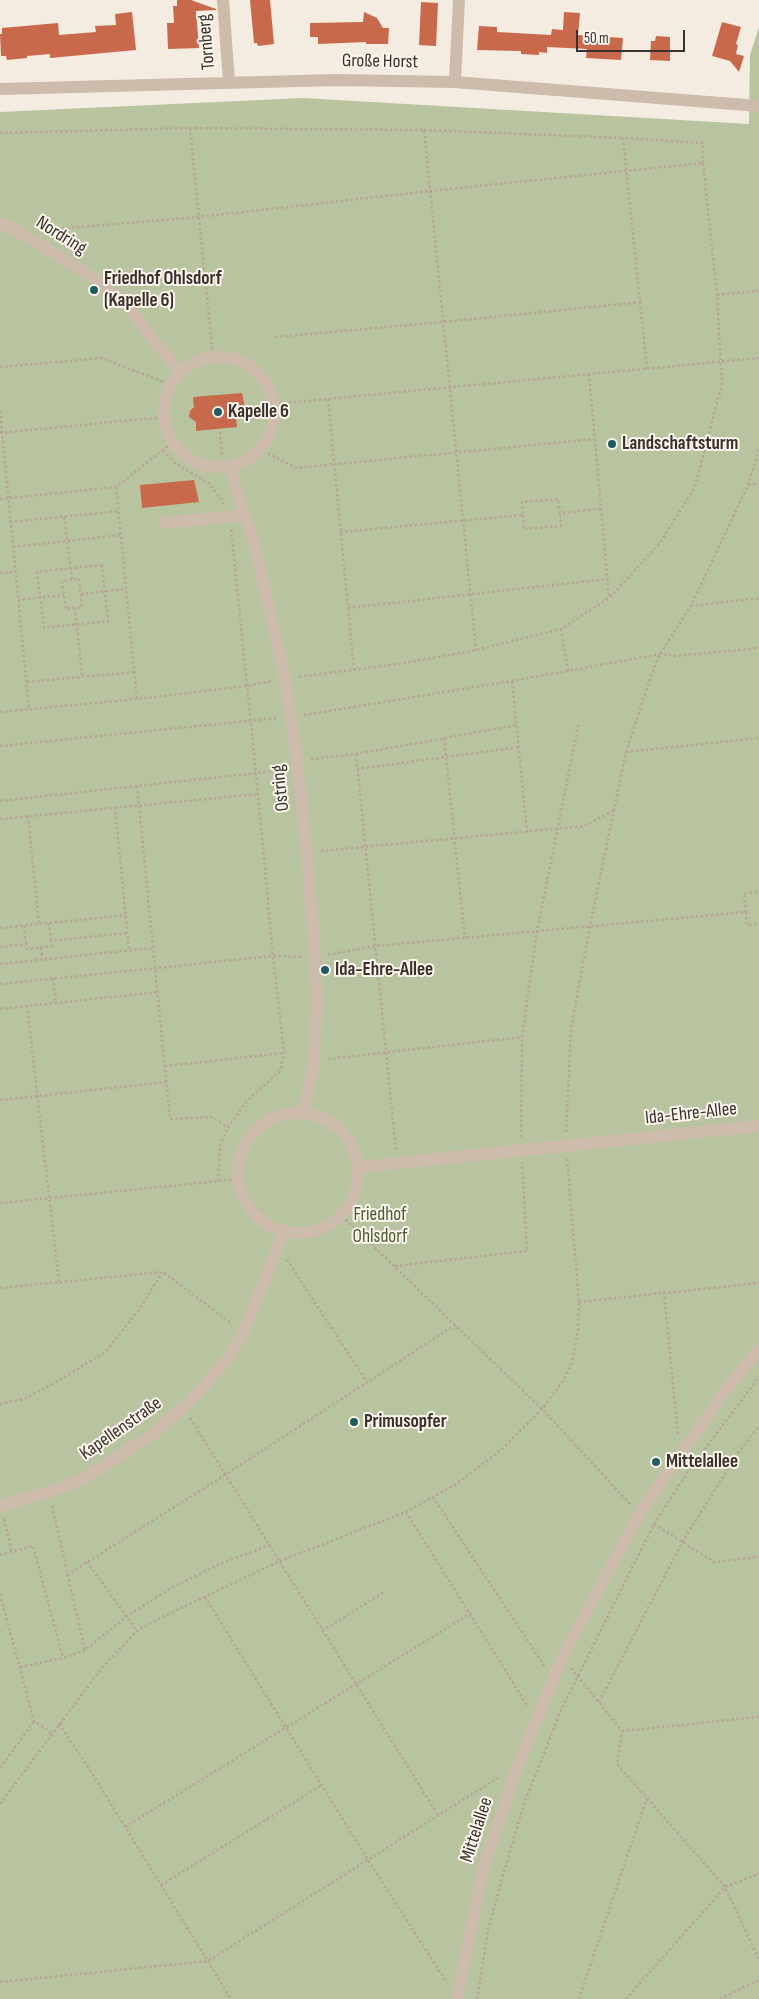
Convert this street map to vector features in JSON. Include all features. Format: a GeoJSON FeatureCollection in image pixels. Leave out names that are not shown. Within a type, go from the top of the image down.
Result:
{"type":"FeatureCollection","features":[{"type":"Feature","properties":{"kind":"street","name":"Tornberg"},"geometry":{"type":"LineString","coordinates":[[223,0],[229,82]]}},
{"type":"Feature","properties":{"kind":"street"},"geometry":{"type":"LineString","coordinates":[[455,82],[459,0]]}},
{"type":"Feature","properties":{"kind":"street","name":"Große Horst"},"geometry":{"type":"LineString","coordinates":[[0,89],[336,80],[455,82],[759,106]]}},
{"type":"Feature","properties":{"kind":"street","name":"Nordring"},"geometry":{"type":"LineString","coordinates":[[0,223],[19,232],[101,282],[126,305],[180,372]]}},
{"type":"Feature","properties":{"kind":"street"},"geometry":{"type":"LineString","coordinates":[[213,357],[239,360],[251,367],[265,382],[274,404],[272,428],[267,439],[246,460],[226,466],[209,466],[195,461],[183,453],[173,442],[164,417],[166,398],[171,385],[180,372],[195,362],[213,357]]}},
{"type":"Feature","properties":{"kind":"street","name":"Ostring"},"geometry":{"type":"LineString","coordinates":[[226,466],[245,515],[254,546],[285,678],[297,764],[316,957],[317,1004],[314,1061],[304,1113]]}},
{"type":"Feature","properties":{"kind":"street"},"geometry":{"type":"LineString","coordinates":[[164,523],[245,515]]}},
{"type":"Feature","properties":{"kind":"street"},"geometry":{"type":"LineString","coordinates":[[304,1113],[324,1118],[341,1130],[353,1147],[359,1167],[358,1184],[352,1201],[342,1216],[329,1226],[314,1232],[298,1234],[282,1232],[265,1224],[251,1212],[242,1196],[238,1179],[240,1157],[249,1138],[264,1123],[283,1114],[304,1113]]}},
{"type":"Feature","properties":{"kind":"street","name":"Ida-Ehre-Allee"},"geometry":{"type":"LineString","coordinates":[[359,1167],[759,1126]]}},
{"type":"Feature","properties":{"kind":"street","name":"Kapellenstraße"},"geometry":{"type":"LineString","coordinates":[[0,1506],[48,1492],[83,1479],[153,1434],[184,1407],[205,1386],[228,1358],[244,1333],[278,1247],[282,1232]]}},
{"type":"Feature","properties":{"kind":"street","name":"Mittelallee"},"geometry":{"type":"LineString","coordinates":[[457,1999],[483,1869],[518,1765],[562,1658],[639,1514],[730,1384],[759,1350]]}},
{"type":"Feature","properties":{"kind":"path"},"geometry":{"type":"LineString","coordinates":[[190,128],[213,357]]}},
{"type":"Feature","properties":{"kind":"path"},"geometry":{"type":"LineString","coordinates":[[0,133],[190,128],[424,130],[703,143],[703,163],[722,361],[722,384],[695,487],[660,543],[609,598],[561,629],[476,650],[354,670],[285,678],[247,686],[0,712]]}},
{"type":"Feature","properties":{"kind":"path"},"geometry":{"type":"LineString","coordinates":[[424,130],[476,650]]}},
{"type":"Feature","properties":{"kind":"path"},"geometry":{"type":"LineString","coordinates":[[624,138],[647,369]]}},
{"type":"Feature","properties":{"kind":"path"},"geometry":{"type":"LineString","coordinates":[[19,232],[198,217],[430,190],[703,163]]}},
{"type":"Feature","properties":{"kind":"path"},"geometry":{"type":"LineString","coordinates":[[717,295],[759,291]]}},
{"type":"Feature","properties":{"kind":"path"},"geometry":{"type":"LineString","coordinates":[[275,337],[641,302]]}},
{"type":"Feature","properties":{"kind":"path"},"geometry":{"type":"LineString","coordinates":[[0,367],[102,358],[171,385]]}},
{"type":"Feature","properties":{"kind":"path"},"geometry":{"type":"LineString","coordinates":[[274,404],[759,358]]}},
{"type":"Feature","properties":{"kind":"path"},"geometry":{"type":"LineString","coordinates":[[589,374],[609,598]]}},
{"type":"Feature","properties":{"kind":"path"},"geometry":{"type":"LineString","coordinates":[[328,399],[354,670]]}},
{"type":"Feature","properties":{"kind":"path"},"geometry":{"type":"LineString","coordinates":[[0,411],[29,710]]}},
{"type":"Feature","properties":{"kind":"path"},"geometry":{"type":"LineString","coordinates":[[1,433],[164,417]]}},
{"type":"Feature","properties":{"kind":"path"},"geometry":{"type":"LineString","coordinates":[[220,432],[226,466]]}},
{"type":"Feature","properties":{"kind":"path"},"geometry":{"type":"LineString","coordinates":[[259,449],[297,468],[594,439]]}},
{"type":"Feature","properties":{"kind":"path"},"geometry":{"type":"LineString","coordinates":[[0,499],[116,488],[173,442]]}},
{"type":"Feature","properties":{"kind":"path"},"geometry":{"type":"LineString","coordinates":[[0,1804],[101,1669],[137,1632],[158,1618],[280,1562],[406,1512],[434,1497],[456,1484],[502,1448],[542,1409],[563,1381],[572,1363],[578,1331],[578,1302],[566,1145],[570,1029],[613,812],[626,752],[652,673],[660,654],[691,606],[748,486],[759,449]]}},
{"type":"Feature","properties":{"kind":"path"},"geometry":{"type":"LineString","coordinates":[[163,450],[175,463],[210,484],[222,499],[229,517],[284,1053],[280,1071],[247,1101],[228,1127],[220,1146],[218,1181]]}},
{"type":"Feature","properties":{"kind":"path"},"geometry":{"type":"LineString","coordinates":[[748,486],[759,484]]}},
{"type":"Feature","properties":{"kind":"path"},"geometry":{"type":"LineString","coordinates":[[116,488],[137,699]]}},
{"type":"Feature","properties":{"kind":"path"},"geometry":{"type":"LineString","coordinates":[[558,499],[561,526],[524,529],[523,515],[522,502],[558,499]]}},
{"type":"Feature","properties":{"kind":"path"},"geometry":{"type":"LineString","coordinates":[[560,513],[601,509]]}},
{"type":"Feature","properties":{"kind":"path"},"geometry":{"type":"LineString","coordinates":[[10,522],[119,511]]}},
{"type":"Feature","properties":{"kind":"path"},"geometry":{"type":"LineString","coordinates":[[340,532],[523,515]]}},
{"type":"Feature","properties":{"kind":"path"},"geometry":{"type":"LineString","coordinates":[[64,517],[72,580]]}},
{"type":"Feature","properties":{"kind":"path"},"geometry":{"type":"LineString","coordinates":[[13,547],[121,535]]}},
{"type":"Feature","properties":{"kind":"path"},"geometry":{"type":"LineString","coordinates":[[102,565],[105,592],[108,621],[44,628],[37,572],[102,565]]}},
{"type":"Feature","properties":{"kind":"path"},"geometry":{"type":"LineString","coordinates":[[0,573],[16,572]]}},
{"type":"Feature","properties":{"kind":"path"},"geometry":{"type":"LineString","coordinates":[[79,579],[81,594],[82,608],[66,609],[62,581],[79,579]]}},
{"type":"Feature","properties":{"kind":"path"},"geometry":{"type":"LineString","coordinates":[[348,608],[607,579]]}},
{"type":"Feature","properties":{"kind":"path"},"geometry":{"type":"LineString","coordinates":[[81,594],[126,590]]}},
{"type":"Feature","properties":{"kind":"path"},"geometry":{"type":"LineString","coordinates":[[18,600],[64,595]]}},
{"type":"Feature","properties":{"kind":"path"},"geometry":{"type":"LineString","coordinates":[[691,606],[759,598]]}},
{"type":"Feature","properties":{"kind":"path"},"geometry":{"type":"LineString","coordinates":[[75,608],[82,677]]}},
{"type":"Feature","properties":{"kind":"path"},"geometry":{"type":"LineString","coordinates":[[561,629],[568,671]]}},
{"type":"Feature","properties":{"kind":"path"},"geometry":{"type":"LineString","coordinates":[[0,746],[291,717],[512,681],[660,654],[676,656],[759,648]]}},
{"type":"Feature","properties":{"kind":"path"},"geometry":{"type":"LineString","coordinates":[[27,682],[135,672]]}},
{"type":"Feature","properties":{"kind":"path"},"geometry":{"type":"LineString","coordinates":[[512,681],[526,832]]}},
{"type":"Feature","properties":{"kind":"path"},"geometry":{"type":"LineString","coordinates":[[395,1266],[527,1251],[521,1150],[522,1037],[537,931],[579,722]]}},
{"type":"Feature","properties":{"kind":"path"},"geometry":{"type":"LineString","coordinates":[[0,801],[256,773],[517,725]]}},
{"type":"Feature","properties":{"kind":"path"},"geometry":{"type":"LineString","coordinates":[[444,738],[465,938]]}},
{"type":"Feature","properties":{"kind":"path"},"geometry":{"type":"LineString","coordinates":[[626,752],[759,738]]}},
{"type":"Feature","properties":{"kind":"path"},"geometry":{"type":"LineString","coordinates":[[357,769],[519,747]]}},
{"type":"Feature","properties":{"kind":"path"},"geometry":{"type":"LineString","coordinates":[[356,754],[397,1163]]}},
{"type":"Feature","properties":{"kind":"path"},"geometry":{"type":"LineString","coordinates":[[137,786],[170,1118],[211,1117],[228,1127]]}},
{"type":"Feature","properties":{"kind":"path"},"geometry":{"type":"LineString","coordinates":[[0,819],[258,794]]}},
{"type":"Feature","properties":{"kind":"path"},"geometry":{"type":"LineString","coordinates":[[114,808],[129,950]]}},
{"type":"Feature","properties":{"kind":"path"},"geometry":{"type":"LineString","coordinates":[[307,852],[584,826],[613,812]]}},
{"type":"Feature","properties":{"kind":"path"},"geometry":{"type":"LineString","coordinates":[[28,816],[39,924]]}},
{"type":"Feature","properties":{"kind":"path"},"geometry":{"type":"LineString","coordinates":[[759,892],[744,893],[747,925],[759,924]]}},
{"type":"Feature","properties":{"kind":"path"},"geometry":{"type":"LineString","coordinates":[[0,984],[273,956],[316,957],[375,946],[746,912]]}},
{"type":"Feature","properties":{"kind":"path"},"geometry":{"type":"LineString","coordinates":[[0,928],[125,915]]}},
{"type":"Feature","properties":{"kind":"path"},"geometry":{"type":"LineString","coordinates":[[24,926],[27,949],[41,948],[52,946],[49,923]]}},
{"type":"Feature","properties":{"kind":"path"},"geometry":{"type":"LineString","coordinates":[[51,941],[127,933]]}},
{"type":"Feature","properties":{"kind":"path"},"geometry":{"type":"LineString","coordinates":[[0,946],[26,944]]}},
{"type":"Feature","properties":{"kind":"path"},"geometry":{"type":"LineString","coordinates":[[41,948],[42,959]]}},
{"type":"Feature","properties":{"kind":"path"},"geometry":{"type":"LineString","coordinates":[[0,964],[153,948]]}},
{"type":"Feature","properties":{"kind":"path"},"geometry":{"type":"LineString","coordinates":[[53,978],[56,1003]]}},
{"type":"Feature","properties":{"kind":"path"},"geometry":{"type":"LineString","coordinates":[[0,1009],[158,992]]}},
{"type":"Feature","properties":{"kind":"path"},"geometry":{"type":"LineString","coordinates":[[27,1006],[59,1282]]}},
{"type":"Feature","properties":{"kind":"path"},"geometry":{"type":"LineString","coordinates":[[314,1061],[522,1037]]}},
{"type":"Feature","properties":{"kind":"path"},"geometry":{"type":"LineString","coordinates":[[165,1066],[284,1053]]}},
{"type":"Feature","properties":{"kind":"path"},"geometry":{"type":"LineString","coordinates":[[0,1100],[167,1082]]}},
{"type":"Feature","properties":{"kind":"path"},"geometry":{"type":"LineString","coordinates":[[0,1203],[238,1179]]}},
{"type":"Feature","properties":{"kind":"path"},"geometry":{"type":"LineString","coordinates":[[342,1216],[542,1409],[639,1514],[714,1562],[759,1557]]}},
{"type":"Feature","properties":{"kind":"path"},"geometry":{"type":"LineString","coordinates":[[278,1247],[367,1382]]}},
{"type":"Feature","properties":{"kind":"path"},"geometry":{"type":"LineString","coordinates":[[0,1404],[24,1399],[60,1380],[105,1352],[138,1311],[163,1272]]}},
{"type":"Feature","properties":{"kind":"path"},"geometry":{"type":"LineString","coordinates":[[0,1288],[163,1272],[244,1333]]}},
{"type":"Feature","properties":{"kind":"path"},"geometry":{"type":"LineString","coordinates":[[578,1302],[759,1282]]}},
{"type":"Feature","properties":{"kind":"path"},"geometry":{"type":"LineString","coordinates":[[664,1292],[680,1455]]}},
{"type":"Feature","properties":{"kind":"path"},"geometry":{"type":"LineString","coordinates":[[67,1574],[225,1475],[456,1325]]}},
{"type":"Feature","properties":{"kind":"path"},"geometry":{"type":"LineString","coordinates":[[477,1999],[488,1930],[525,1801],[561,1710],[654,1524],[688,1470],[759,1376]]}},
{"type":"Feature","properties":{"kind":"path"},"geometry":{"type":"LineString","coordinates":[[184,1407],[354,1684],[438,1815]]}},
{"type":"Feature","properties":{"kind":"path"},"geometry":{"type":"LineString","coordinates":[[599,1702],[683,1541],[738,1453],[759,1426]]}},
{"type":"Feature","properties":{"kind":"path"},"geometry":{"type":"LineString","coordinates":[[48,1492],[85,1650]]}},
{"type":"Feature","properties":{"kind":"path"},"geometry":{"type":"LineString","coordinates":[[434,1497],[553,1680]]}},
{"type":"Feature","properties":{"kind":"path"},"geometry":{"type":"LineString","coordinates":[[0,1506],[12,1552]]}},
{"type":"Feature","properties":{"kind":"path"},"geometry":{"type":"LineString","coordinates":[[406,1512],[471,1613],[536,1720]]}},
{"type":"Feature","properties":{"kind":"path"},"geometry":{"type":"LineString","coordinates":[[20,1668],[63,1658],[85,1650],[127,1616],[171,1588],[220,1564],[270,1545]]}},
{"type":"Feature","properties":{"kind":"path"},"geometry":{"type":"LineString","coordinates":[[0,1555],[33,1546],[63,1658]]}},
{"type":"Feature","properties":{"kind":"path"},"geometry":{"type":"LineString","coordinates":[[87,1562],[137,1632]]}},
{"type":"Feature","properties":{"kind":"path"},"geometry":{"type":"LineString","coordinates":[[322,1631],[384,1592]]}},
{"type":"Feature","properties":{"kind":"path"},"geometry":{"type":"LineString","coordinates":[[0,1594],[34,1721],[52,1733]]}},
{"type":"Feature","properties":{"kind":"path"},"geometry":{"type":"LineString","coordinates":[[205,1597],[368,1860],[457,1999]]}},
{"type":"Feature","properties":{"kind":"path"},"geometry":{"type":"LineString","coordinates":[[125,1827],[471,1613]]}},
{"type":"Feature","properties":{"kind":"path"},"geometry":{"type":"LineString","coordinates":[[562,1658],[622,1731],[617,1764],[724,1887],[759,1959]]}},
{"type":"Feature","properties":{"kind":"path"},"geometry":{"type":"LineString","coordinates":[[622,1731],[759,1717]]}},
{"type":"Feature","properties":{"kind":"path"},"geometry":{"type":"LineString","coordinates":[[0,1768],[34,1721]]}},
{"type":"Feature","properties":{"kind":"path"},"geometry":{"type":"LineString","coordinates":[[59,1724],[231,1999]]}},
{"type":"Feature","properties":{"kind":"path"},"geometry":{"type":"LineString","coordinates":[[0,1982],[208,1962],[518,1765]]}},
{"type":"Feature","properties":{"kind":"path"},"geometry":{"type":"LineString","coordinates":[[161,1885],[322,1785]]}},
{"type":"Feature","properties":{"kind":"path"},"geometry":{"type":"LineString","coordinates":[[579,1999],[646,1798]]}},
{"type":"Feature","properties":{"kind":"path"},"geometry":{"type":"LineString","coordinates":[[626,1999],[724,1887],[759,1874]]}},
{"type":"Feature","properties":{"kind":"path"},"geometry":{"type":"LineString","coordinates":[[720,1999],[759,1980]]}},
{"type":"Feature","properties":{"kind":"green space","name":"Friedhof Ohlsdorf"},"geometry":{"type":"Polygon","coordinates":[[[759,27],[759,1999],[0,1999],[0,112],[303,98],[749,124],[750,55],[759,27]]]}},
{"type":"Feature","properties":{"kind":"building"},"geometry":{"type":"Polygon","coordinates":[[[177,0],[191,0],[216,9],[196,11],[199,48],[168,49],[167,23],[174,23],[173,6],[177,6],[177,0]]]}},
{"type":"Feature","properties":{"kind":"building"},"geometry":{"type":"Polygon","coordinates":[[[250,0],[270,0],[274,44],[258,46],[257,43],[254,43],[250,0]]]}},
{"type":"Feature","properties":{"kind":"building"},"geometry":{"type":"Polygon","coordinates":[[[421,2],[438,3],[436,46],[419,45],[421,2]]]}},
{"type":"Feature","properties":{"kind":"building"},"geometry":{"type":"Polygon","coordinates":[[[132,12],[136,50],[50,58],[50,54],[7,60],[6,56],[1,56],[0,34],[2,34],[2,28],[58,23],[59,35],[96,32],[95,26],[116,25],[115,14],[132,12]]]}},
{"type":"Feature","properties":{"kind":"building"},"geometry":{"type":"Polygon","coordinates":[[[364,12],[377,18],[383,28],[389,28],[388,44],[366,44],[366,42],[318,44],[318,37],[310,37],[310,23],[363,22],[364,12]]]}},
{"type":"Feature","properties":{"kind":"building"},"geometry":{"type":"Polygon","coordinates":[[[564,12],[580,13],[578,35],[623,38],[621,60],[586,58],[587,49],[547,47],[547,53],[539,52],[539,55],[521,54],[521,51],[477,50],[479,26],[497,27],[497,32],[551,35],[552,29],[563,30],[564,12]]]}},
{"type":"Feature","properties":{"kind":"building"},"geometry":{"type":"Polygon","coordinates":[[[722,22],[741,27],[736,44],[738,45],[736,54],[744,56],[739,72],[730,61],[712,56],[722,22]]]}},
{"type":"Feature","properties":{"kind":"building"},"geometry":{"type":"Polygon","coordinates":[[[656,36],[670,37],[670,61],[650,60],[651,41],[655,41],[656,36]]]}},
{"type":"Feature","properties":{"kind":"building","name":"Kapelle 6"},"geometry":{"type":"Polygon","coordinates":[[[242,393],[247,418],[236,419],[237,427],[196,431],[196,422],[189,417],[190,411],[194,407],[193,397],[242,393]]]}},
{"type":"Feature","properties":{"kind":"building"},"geometry":{"type":"Polygon","coordinates":[[[194,480],[199,502],[142,508],[140,485],[194,480]]]}},
{"type":"Feature","properties":{"kind":"place","name":"Friedhof Ohlsdorf (Kapelle 6)"},"geometry":{"type":"Point","coordinates":[94,290]}},
{"type":"Feature","properties":{"kind":"place","name":"Kapelle 6"},"geometry":{"type":"Point","coordinates":[218,412]}},
{"type":"Feature","properties":{"kind":"place","name":"Landschaftsturm"},"geometry":{"type":"Point","coordinates":[612,444]}},
{"type":"Feature","properties":{"kind":"place","name":"Ida-Ehre-Allee"},"geometry":{"type":"Point","coordinates":[325,970]}},
{"type":"Feature","properties":{"kind":"place","name":"Primusopfer"},"geometry":{"type":"Point","coordinates":[354,1422]}},
{"type":"Feature","properties":{"kind":"place","name":"Mittelallee"},"geometry":{"type":"Point","coordinates":[656,1462]}}]}
